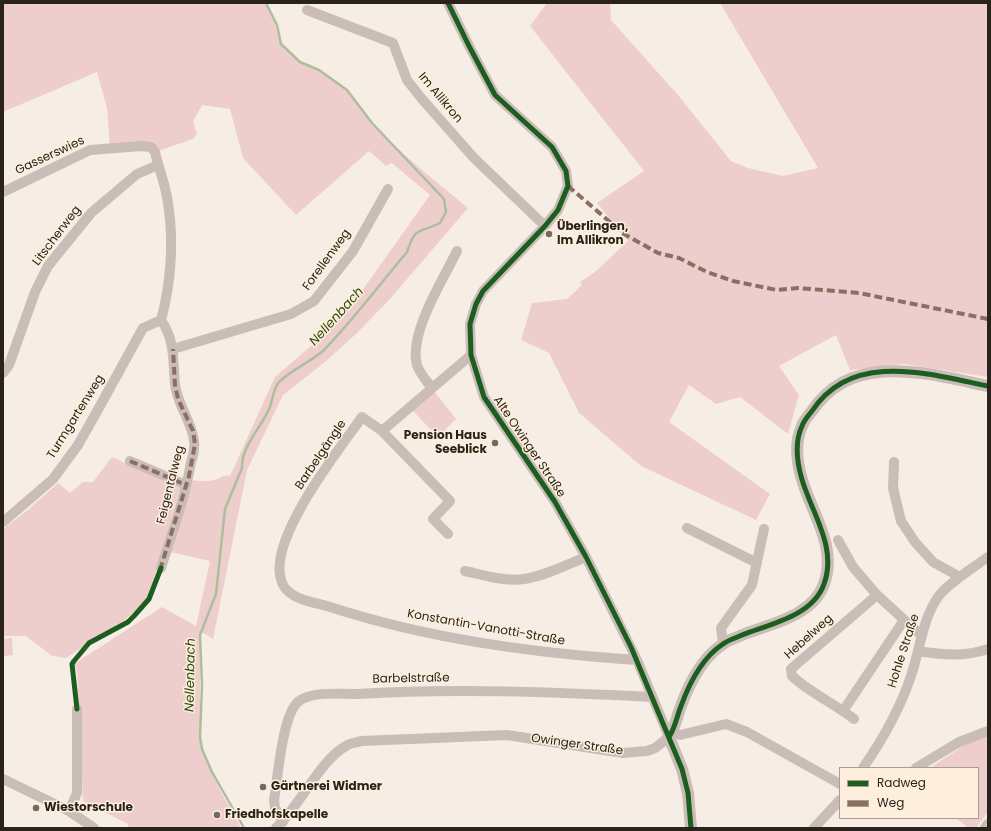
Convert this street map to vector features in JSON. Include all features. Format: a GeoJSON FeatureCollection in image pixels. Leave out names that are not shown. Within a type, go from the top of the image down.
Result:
{"type":"FeatureCollection","features":[{"type":"Feature","properties":{"kind":"street","name":"Alte Owinger Straße"},"geometry":{"type":"LineString","coordinates":[[453,5],[468,46],[495,94],[552,147],[566,170],[568,186],[558,210],[545,226],[483,291],[476,304],[470,324],[471,355],[484,397],[555,502],[586,557],[637,660],[670,735]]}},
{"type":"Feature","properties":{"kind":"street","name":"Im Allikron"},"geometry":{"type":"LineString","coordinates":[[307,10],[394,43],[408,80],[422,99],[474,158],[545,226]]}},
{"type":"Feature","properties":{"kind":"street","name":"Gasserswies"},"geometry":{"type":"LineString","coordinates":[[3,192],[90,150],[142,146],[150,147],[155,152],[158,165]]}},
{"type":"Feature","properties":{"kind":"street"},"geometry":{"type":"LineString","coordinates":[[158,165],[168,203],[171,235],[167,299],[161,320]]}},
{"type":"Feature","properties":{"kind":"street","name":"Litscherweg"},"geometry":{"type":"LineString","coordinates":[[3,372],[9,365],[35,292],[48,266],[91,213],[137,174],[158,165]]}},
{"type":"Feature","properties":{"kind":"street","name":"Forellenweg"},"geometry":{"type":"LineString","coordinates":[[173,349],[291,314],[314,301],[353,251],[388,189]]}},
{"type":"Feature","properties":{"kind":"street"},"geometry":{"type":"LineString","coordinates":[[432,388],[420,373],[416,364],[416,340],[424,318],[457,251]]}},
{"type":"Feature","properties":{"kind":"street","name":"Feigentalweg"},"geometry":{"type":"LineString","coordinates":[[161,320],[167,329],[173,349],[175,385],[178,399],[193,431],[195,444],[186,485],[161,568]]}},
{"type":"Feature","properties":{"kind":"street","name":"Turmgartenweg"},"geometry":{"type":"LineString","coordinates":[[3,522],[52,479],[78,444],[95,416],[143,328],[161,320]]}},
{"type":"Feature","properties":{"kind":"street"},"geometry":{"type":"LineString","coordinates":[[448,534],[433,519],[450,501],[382,431],[471,355]]}},
{"type":"Feature","properties":{"kind":"street"},"geometry":{"type":"LineString","coordinates":[[691,828],[688,793],[682,769],[670,735],[692,680],[708,659],[723,644],[801,612],[816,599],[824,584],[827,567],[826,546],[821,527],[801,477],[797,453],[802,426],[818,402],[838,384],[859,375],[880,370],[908,371],[988,386]]}},
{"type":"Feature","properties":{"kind":"street","name":"Barbelgängle"},"geometry":{"type":"LineString","coordinates":[[288,592],[280,576],[281,552],[299,512],[334,456],[362,417],[382,431]]}},
{"type":"Feature","properties":{"kind":"street"},"geometry":{"type":"LineString","coordinates":[[130,461],[186,485]]}},
{"type":"Feature","properties":{"kind":"street"},"geometry":{"type":"LineString","coordinates":[[894,462],[894,488],[901,521],[915,542],[933,562],[960,577]]}},
{"type":"Feature","properties":{"kind":"street"},"geometry":{"type":"LineString","coordinates":[[687,528],[757,563]]}},
{"type":"Feature","properties":{"kind":"street"},"geometry":{"type":"LineString","coordinates":[[723,644],[721,628],[752,585],[764,530]]}},
{"type":"Feature","properties":{"kind":"street"},"geometry":{"type":"LineString","coordinates":[[838,540],[853,567],[877,595],[922,636]]}},
{"type":"Feature","properties":{"kind":"street"},"geometry":{"type":"LineString","coordinates":[[465,571],[506,579],[523,579],[552,571],[586,557]]}},
{"type":"Feature","properties":{"kind":"street","name":"Hohle Straße"},"geometry":{"type":"LineString","coordinates":[[864,767],[882,742],[894,719],[911,677],[929,615],[938,597],[960,577],[988,557]]}},
{"type":"Feature","properties":{"kind":"street","name":"Konstantin-Vanotti-Straße"},"geometry":{"type":"LineString","coordinates":[[288,592],[298,597],[339,610],[427,634],[566,655],[637,660]]}},
{"type":"Feature","properties":{"kind":"street","name":"Hebelweg"},"geometry":{"type":"LineString","coordinates":[[854,720],[843,710],[799,683],[792,676],[791,669],[877,595]]}},
{"type":"Feature","properties":{"kind":"street"},"geometry":{"type":"LineString","coordinates":[[843,710],[904,620]]}},
{"type":"Feature","properties":{"kind":"street"},"geometry":{"type":"LineString","coordinates":[[918,651],[948,656],[978,652],[988,649]]}},
{"type":"Feature","properties":{"kind":"street","name":"Barbelstraße"},"geometry":{"type":"LineString","coordinates":[[280,825],[274,800],[286,725],[290,712],[299,702],[314,696],[387,692],[461,691],[553,692],[652,697]]}},
{"type":"Feature","properties":{"kind":"street"},"geometry":{"type":"LineString","coordinates":[[69,811],[77,793],[76,708]]}},
{"type":"Feature","properties":{"kind":"street"},"geometry":{"type":"LineString","coordinates":[[670,735],[680,735],[726,724],[747,732],[839,783]]}},
{"type":"Feature","properties":{"kind":"street"},"geometry":{"type":"LineString","coordinates":[[918,767],[959,742],[988,730]]}},
{"type":"Feature","properties":{"kind":"street","name":"Owinger Straße"},"geometry":{"type":"LineString","coordinates":[[280,825],[332,756],[347,745],[361,741],[507,735],[623,753],[647,752],[655,748],[670,735]]}},
{"type":"Feature","properties":{"kind":"street"},"geometry":{"type":"LineString","coordinates":[[3,779],[69,811],[94,828]]}},
{"type":"Feature","properties":{"kind":"street"},"geometry":{"type":"LineString","coordinates":[[814,828],[839,803]]}},
{"type":"Feature","properties":{"kind":"shaded area"},"geometry":{"type":"Polygon","coordinates":[[[3,3],[266,3],[272,14],[282,45],[305,64],[339,83],[351,94],[368,120],[383,135],[468,208],[389,300],[357,333],[325,362],[283,395],[247,470],[213,639],[200,631],[200,737],[212,773],[241,828],[129,828],[128,824],[83,801],[77,671],[74,664],[162,607],[196,626],[210,561],[170,552],[190,480],[208,481],[230,476],[275,377],[319,339],[359,295],[430,195],[392,163],[386,166],[369,151],[296,215],[243,158],[230,109],[202,105],[193,122],[197,134],[193,139],[155,152],[110,148],[107,108],[97,72],[3,112],[3,3]]]}},
{"type":"Feature","properties":{"kind":"shaded area"},"geometry":{"type":"Polygon","coordinates":[[[547,3],[610,3],[611,20],[678,95],[731,161],[748,168],[783,176],[818,168],[720,3],[988,3],[988,377],[904,364],[850,370],[836,335],[779,366],[799,395],[788,434],[740,397],[716,404],[689,385],[669,422],[770,494],[756,520],[641,466],[579,413],[549,353],[521,340],[532,303],[567,299],[582,285],[580,282],[595,272],[628,241],[597,203],[644,171],[530,26],[547,3]]]}},
{"type":"Feature","properties":{"kind":"shaded area"},"geometry":{"type":"Polygon","coordinates":[[[434,391],[456,419],[438,437],[412,410],[434,391]]]}},
{"type":"Feature","properties":{"kind":"shaded area"},"geometry":{"type":"Polygon","coordinates":[[[112,457],[180,488],[149,597],[125,620],[66,658],[52,656],[26,636],[3,636],[3,529],[29,509],[58,483],[70,493],[83,482],[93,482],[112,457]]]}},
{"type":"Feature","properties":{"kind":"shaded area"},"geometry":{"type":"Polygon","coordinates":[[[12,638],[13,655],[3,656],[3,639],[12,638]]]}},
{"type":"Feature","properties":{"kind":"shaded area"},"geometry":{"type":"Polygon","coordinates":[[[988,734],[988,812],[976,828],[968,828],[957,819],[979,819],[979,767],[932,767],[963,746],[988,734]]]}},
{"type":"Feature","properties":{"kind":"waterway","name":"Nellenbach"},"geometry":{"type":"LineString","coordinates":[[244,828],[212,772],[202,749],[200,737],[202,685],[200,635],[216,594],[225,509],[242,468],[248,444],[270,407],[275,388],[279,382],[324,350],[407,252],[410,243],[416,234],[440,223],[446,212],[444,199],[372,123],[347,90],[319,70],[300,62],[281,44],[277,25],[266,3]]}},
{"type":"Feature","properties":{"kind":"marked path"},"geometry":{"type":"LineString","coordinates":[[568,186],[624,234],[658,253],[679,258],[707,272],[733,281],[777,290],[798,288],[859,293],[988,319]]}},
{"type":"Feature","properties":{"kind":"marked path"},"geometry":{"type":"LineString","coordinates":[[160,570],[189,476],[195,444],[193,431],[178,399],[175,385],[173,349]]}},
{"type":"Feature","properties":{"kind":"marked path"},"geometry":{"type":"LineString","coordinates":[[130,461],[186,485]]}},
{"type":"Feature","properties":{"kind":"cycle path"},"geometry":{"type":"LineString","coordinates":[[448,3],[495,95],[552,147],[566,171],[568,186],[558,210],[545,226],[483,291],[476,304],[470,324],[471,355],[484,397],[555,502],[586,557],[631,647],[682,769],[688,793],[691,828]]}},
{"type":"Feature","properties":{"kind":"cycle path"},"geometry":{"type":"LineString","coordinates":[[669,737],[684,698],[693,680],[703,664],[716,649],[730,640],[801,611],[818,595],[824,584],[828,556],[821,529],[801,476],[797,451],[798,438],[804,422],[829,392],[848,380],[870,373],[893,371],[941,376],[988,386]]}},
{"type":"Feature","properties":{"kind":"cycle path"},"geometry":{"type":"LineString","coordinates":[[77,709],[72,664],[89,643],[128,622],[134,616],[149,599],[161,568]]}},
{"type":"Feature","properties":{"kind":"place","name":"Überlingen, Im Allikron"},"geometry":{"type":"Point","coordinates":[549,234]}},
{"type":"Feature","properties":{"kind":"place","name":"Pension Haus Seeblick"},"geometry":{"type":"Point","coordinates":[495,443]}},
{"type":"Feature","properties":{"kind":"place","name":"Gärtnerei Widmer"},"geometry":{"type":"Point","coordinates":[263,787]}},
{"type":"Feature","properties":{"kind":"place","name":"Wiestorschule"},"geometry":{"type":"Point","coordinates":[36,808]}},
{"type":"Feature","properties":{"kind":"place","name":"Friedhofskapelle"},"geometry":{"type":"Point","coordinates":[217,815]}}]}
